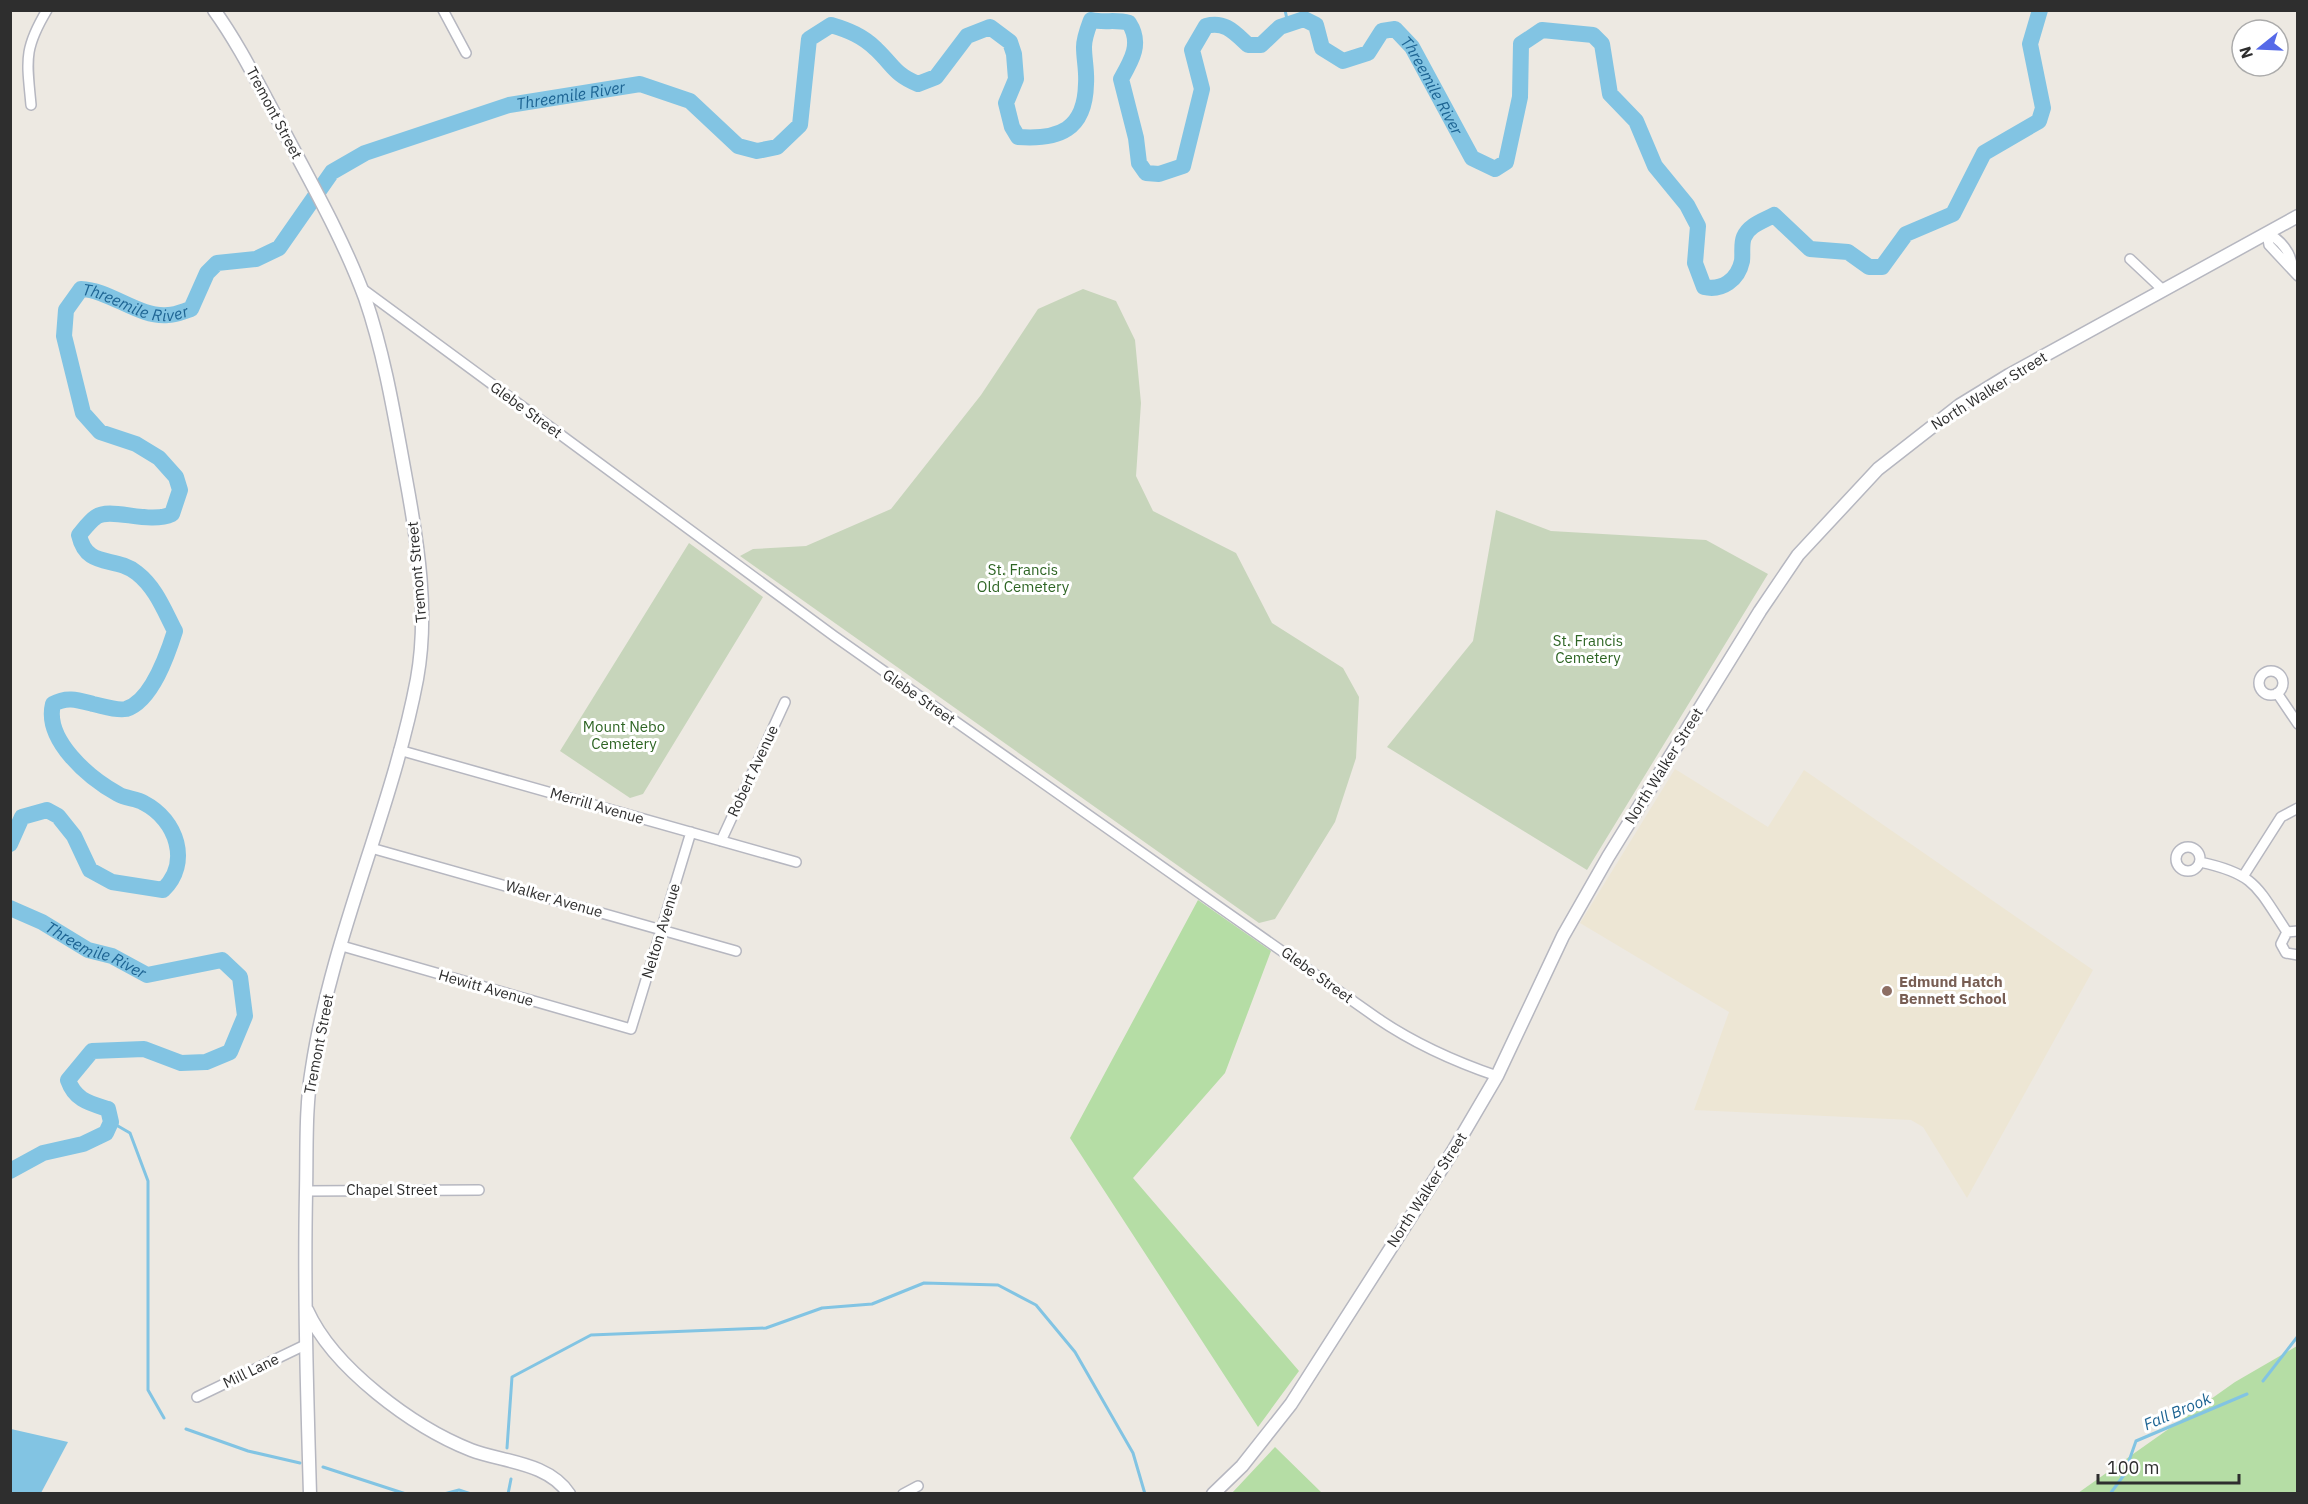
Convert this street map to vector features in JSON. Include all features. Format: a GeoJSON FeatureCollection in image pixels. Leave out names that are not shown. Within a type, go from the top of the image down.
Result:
{"type":"FeatureCollection","features":[{"type":"Feature","properties":{"kind":"main road","name":"Tremont Street"},"geometry":{"type":"LineString","coordinates":[[214,10],[247,62],[329,218],[360,286],[376,335],[394,413],[410,500],[421,596],[419,665],[399,750],[324,1006],[311,1072],[305,1137],[305,1344],[310,1494]]}},
{"type":"Feature","properties":{"kind":"main road","name":"North Walker Street"},"geometry":{"type":"LineString","coordinates":[[1213,1494],[1248,1460],[1291,1404],[1453,1151],[1497,1076],[1563,936],[1602,867],[1760,611],[1798,555],[1857,489],[1929,427],[2009,375],[2298,216]]}},
{"type":"Feature","properties":{"kind":"main road","name":"Tremont Street"},"geometry":{"type":"LineString","coordinates":[[305,1305],[318,1332],[335,1356],[410,1417],[467,1449],[542,1472],[559,1483],[569,1494]]}},
{"type":"Feature","properties":{"kind":"street"},"geometry":{"type":"LineString","coordinates":[[31,105],[28,51],[33,34],[47,10]]}},
{"type":"Feature","properties":{"kind":"street"},"geometry":{"type":"LineString","coordinates":[[443,10],[466,53]]}},
{"type":"Feature","properties":{"kind":"street"},"geometry":{"type":"LineString","coordinates":[[2267,233],[2269,245],[2286,267],[2295,273]]}},
{"type":"Feature","properties":{"kind":"street"},"geometry":{"type":"LineString","coordinates":[[2130,259],[2163,290]]}},
{"type":"Feature","properties":{"kind":"street","name":"Glebe Street"},"geometry":{"type":"LineString","coordinates":[[360,286],[834,636],[1390,1026],[1445,1058],[1497,1076]]}},
{"type":"Feature","properties":{"kind":"street"},"geometry":{"type":"LineString","coordinates":[[2277,693],[2298,724]]}},
{"type":"Feature","properties":{"kind":"street","name":"Robert Avenue"},"geometry":{"type":"LineString","coordinates":[[721,841],[785,702]]}},
{"type":"Feature","properties":{"kind":"street","name":"Merrill Avenue"},"geometry":{"type":"LineString","coordinates":[[399,750],[796,862]]}},
{"type":"Feature","properties":{"kind":"street"},"geometry":{"type":"LineString","coordinates":[[2244,875],[2282,817],[2298,808]]}},
{"type":"Feature","properties":{"kind":"street","name":"Nelton Avenue"},"geometry":{"type":"LineString","coordinates":[[631,1029],[691,832]]}},
{"type":"Feature","properties":{"kind":"street","name":"Walker Avenue"},"geometry":{"type":"LineString","coordinates":[[371,848],[736,951]]}},
{"type":"Feature","properties":{"kind":"street"},"geometry":{"type":"LineString","coordinates":[[2200,862],[2244,875],[2263,895],[2287,932]]}},
{"type":"Feature","properties":{"kind":"street"},"geometry":{"type":"LineString","coordinates":[[2287,932],[2298,931]]}},
{"type":"Feature","properties":{"kind":"street"},"geometry":{"type":"LineString","coordinates":[[2287,932],[2281,941],[2282,949],[2288,954],[2298,955]]}},
{"type":"Feature","properties":{"kind":"street","name":"Hewitt Avenue"},"geometry":{"type":"LineString","coordinates":[[342,946],[631,1029]]}},
{"type":"Feature","properties":{"kind":"street","name":"Chapel Street"},"geometry":{"type":"LineString","coordinates":[[306,1191],[479,1190]]}},
{"type":"Feature","properties":{"kind":"street","name":"Mill Lane"},"geometry":{"type":"LineString","coordinates":[[197,1397],[305,1344]]}},
{"type":"Feature","properties":{"kind":"street"},"geometry":{"type":"LineString","coordinates":[[903,1494],[918,1486]]}},
{"type":"Feature","properties":{"kind":"shaded area","name":"Edmund Hatch Bennett School"},"geometry":{"type":"Polygon","coordinates":[[[1675,769],[1768,827],[1804,770],[2093,970],[1967,1198],[1923,1127],[1911,1120],[1694,1110],[1729,1012],[1580,923],[1675,769]]]}},
{"type":"Feature","properties":{"kind":"green space","name":"St. Francis Old Cemetery"},"geometry":{"type":"Polygon","coordinates":[[[1083,289],[1116,301],[1135,340],[1141,403],[1136,476],[1153,511],[1236,553],[1272,623],[1343,668],[1359,697],[1356,758],[1335,822],[1275,919],[1259,923],[740,556],[753,549],[806,546],[891,509],[981,395],[1038,309],[1083,289]]]}},
{"type":"Feature","properties":{"kind":"green space","name":"St. Francis Cemetery"},"geometry":{"type":"Polygon","coordinates":[[[1496,510],[1551,531],[1706,540],[1768,574],[1587,870],[1387,747],[1473,641],[1496,510]]]}},
{"type":"Feature","properties":{"kind":"green space","name":"Mount Nebo Cemetery"},"geometry":{"type":"Polygon","coordinates":[[[689,543],[763,597],[643,794],[630,798],[560,751],[689,543]]]}},
{"type":"Feature","properties":{"kind":"green space"},"geometry":{"type":"Polygon","coordinates":[[[1198,900],[1271,951],[1225,1073],[1133,1178],[1299,1371],[1258,1427],[1070,1138],[1198,900]]]}},
{"type":"Feature","properties":{"kind":"green space"},"geometry":{"type":"Polygon","coordinates":[[[2297,1346],[2297,1493],[2078,1493],[2235,1382],[2297,1346]]]}},
{"type":"Feature","properties":{"kind":"green space"},"geometry":{"type":"Polygon","coordinates":[[[1275,1447],[1322,1493],[1232,1493],[1275,1447]]]}},
{"type":"Feature","properties":{"kind":"water"},"geometry":{"type":"Polygon","coordinates":[[[11,1429],[68,1442],[41,1493],[11,1493],[11,1429]]]}},
{"type":"Feature","properties":{"kind":"waterway"},"geometry":{"type":"LineString","coordinates":[[1285,10],[1288,24]]}},
{"type":"Feature","properties":{"kind":"waterway","name":"Threemile River"},"geometry":{"type":"LineString","coordinates":[[10,844],[22,817],[47,810],[58,816],[74,836],[90,870],[112,882],[163,890],[172,879],[178,855],[172,831],[165,820],[144,803],[118,794],[82,768],[62,744],[55,731],[52,718],[53,704],[68,699],[114,709],[126,709],[144,697],[158,675],[175,631],[159,600],[137,573],[120,564],[95,558],[88,553],[79,535],[96,517],[102,514],[152,518],[172,514],[180,490],[176,477],[159,458],[136,444],[100,432],[83,413],[64,336],[66,310],[81,289],[103,294],[157,315],[174,314],[191,309],[207,273],[217,263],[256,259],[279,248],[332,172],[365,153],[509,105],[640,84],[690,101],[738,146],[757,151],[777,147],[800,125],[809,39],[831,25],[866,40],[899,73],[918,84],[936,77],[967,36],[990,27],[1010,42],[1014,54],[1016,79],[1006,103],[1012,127],[1018,137],[1057,134],[1075,122],[1081,112],[1086,84],[1084,44],[1091,20],[1129,23],[1133,30],[1134,51],[1121,79],[1136,138],[1139,163],[1146,173],[1159,174],[1183,166],[1202,89],[1192,50],[1206,26],[1224,26],[1248,45],[1261,45],[1280,27],[1304,19],[1316,25],[1322,48],[1343,61],[1368,53],[1382,31],[1395,29],[1412,47],[1472,158],[1495,169],[1506,162],[1520,97],[1521,44],[1542,30],[1593,35],[1602,44],[1610,94],[1636,121],[1655,166],[1687,205],[1698,226],[1695,263],[1704,287],[1711,288],[1723,286],[1733,279],[1742,261],[1746,233],[1774,215],[1810,249],[1848,252],[1869,267],[1882,267],[1906,234],[1953,214],[1984,153],[2039,121],[2043,108],[2030,44],[2040,10]]}},
{"type":"Feature","properties":{"kind":"waterway","name":"Threemile River"},"geometry":{"type":"LineString","coordinates":[[10,908],[42,922],[88,950],[112,956],[147,975],[222,960],[240,977],[245,1016],[230,1052],[206,1062],[181,1063],[144,1049],[92,1051],[68,1080],[79,1096],[108,1109],[111,1122],[106,1133],[83,1144],[43,1153],[10,1171]]}},
{"type":"Feature","properties":{"kind":"waterway"},"geometry":{"type":"LineString","coordinates":[[111,1122],[130,1133],[148,1181],[148,1390],[164,1418]]}},
{"type":"Feature","properties":{"kind":"waterway"},"geometry":{"type":"LineString","coordinates":[[507,1448],[512,1377],[591,1335],[766,1328],[822,1308],[872,1304],[924,1283],[998,1285],[1036,1305],[1075,1352],[1133,1453],[1145,1494]]}},
{"type":"Feature","properties":{"kind":"waterway","name":"Fall Brook"},"geometry":{"type":"LineString","coordinates":[[2263,1381],[2298,1336]]}},
{"type":"Feature","properties":{"kind":"waterway","name":"Fall Brook"},"geometry":{"type":"LineString","coordinates":[[2110,1494],[2124,1475],[2136,1441],[2247,1394]]}},
{"type":"Feature","properties":{"kind":"waterway"},"geometry":{"type":"LineString","coordinates":[[186,1429],[248,1451],[300,1463]]}},
{"type":"Feature","properties":{"kind":"waterway"},"geometry":{"type":"LineString","coordinates":[[323,1467],[406,1494]]}},
{"type":"Feature","properties":{"kind":"waterway"},"geometry":{"type":"LineString","coordinates":[[508,1494],[511,1479]]}},
{"type":"Feature","properties":{"kind":"waterway"},"geometry":{"type":"LineString","coordinates":[[444,1494],[459,1490],[471,1494]]}},
{"type":"Feature","properties":{"kind":"place","name":"Edmund Hatch Bennett School"},"geometry":{"type":"Point","coordinates":[1887,991]}}]}
